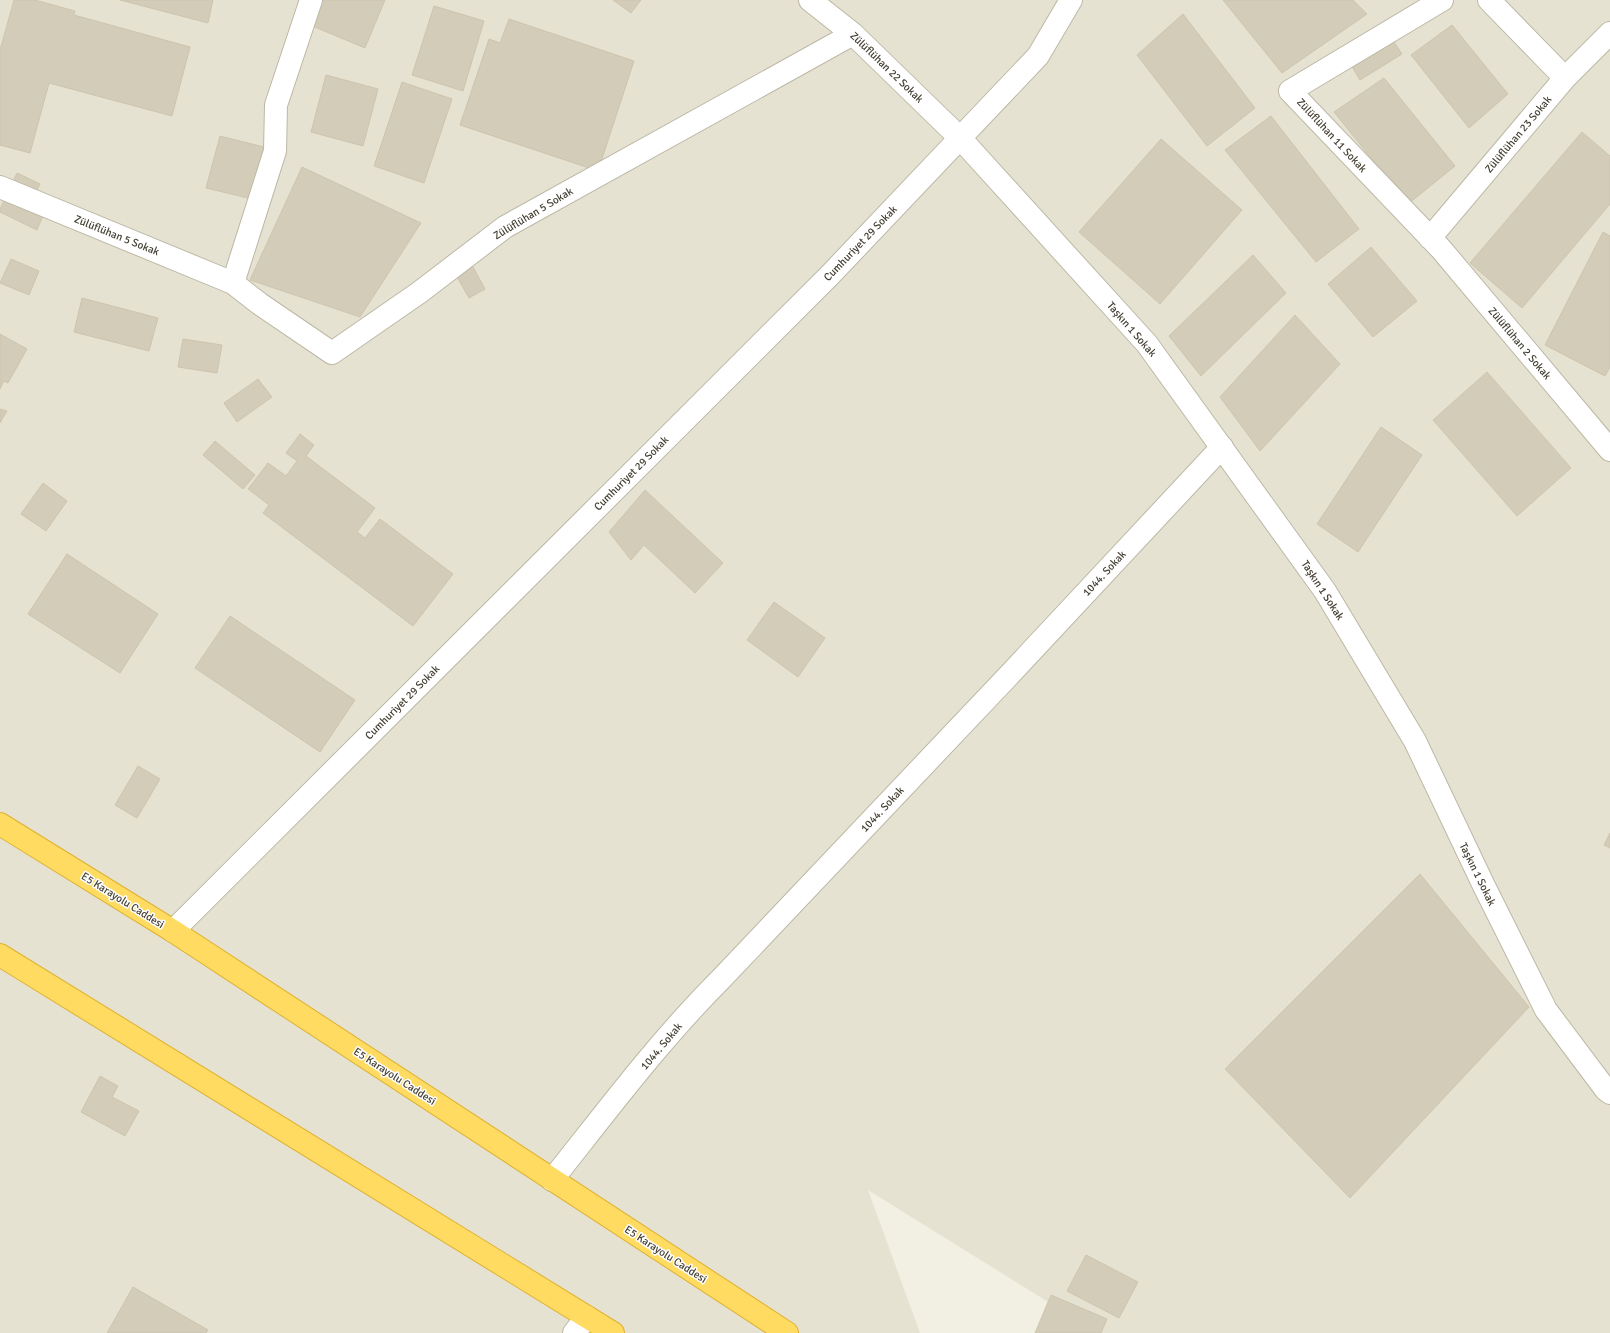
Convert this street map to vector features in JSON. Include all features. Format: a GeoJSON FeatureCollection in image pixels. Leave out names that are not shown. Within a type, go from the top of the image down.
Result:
{"type":"FeatureCollection","features":[{"type":"Feature","properties":{"kind":"highway","name":"E5 Karayolu Caddesi"},"geometry":{"type":"LineString","coordinates":[[0,824],[173,931],[787,1333]]}},
{"type":"Feature","properties":{"kind":"highway"},"geometry":{"type":"LineString","coordinates":[[0,955],[581,1325],[613,1333]]}},
{"type":"Feature","properties":{"kind":"street"},"geometry":{"type":"LineString","coordinates":[[233,283],[275,150],[276,106],[311,0]]}},
{"type":"Feature","properties":{"kind":"street","name":"Zülüflühan 22 Sokak"},"geometry":{"type":"LineString","coordinates":[[810,0],[853,34],[960,138]]}},
{"type":"Feature","properties":{"kind":"street","name":"Cumhuriyet 29 Sokak"},"geometry":{"type":"LineString","coordinates":[[173,931],[830,274],[1038,56],[1071,0]]}},
{"type":"Feature","properties":{"kind":"street","name":"Zülüflühan 11 Sokak"},"geometry":{"type":"LineString","coordinates":[[1430,238],[1290,91],[1442,0]]}},
{"type":"Feature","properties":{"kind":"street"},"geometry":{"type":"LineString","coordinates":[[1489,0],[1565,78]]}},
{"type":"Feature","properties":{"kind":"street","name":"Zülüflühan 23 Sokak"},"geometry":{"type":"LineString","coordinates":[[1430,238],[1565,78],[1610,33]]}},
{"type":"Feature","properties":{"kind":"street","name":"Zülüflühan 5 Sokak"},"geometry":{"type":"LineString","coordinates":[[0,187],[233,283],[260,304],[332,353],[420,292],[505,227],[853,34]]}},
{"type":"Feature","properties":{"kind":"street","name":"Taşkın 1 Sokak"},"geometry":{"type":"LineString","coordinates":[[960,138],[1147,344],[1330,597],[1415,741],[1484,886],[1546,1010],[1606,1090],[1610,1093]]}},
{"type":"Feature","properties":{"kind":"street","name":"Zülüflühan 2 Sokak"},"geometry":{"type":"LineString","coordinates":[[1430,238],[1441,249],[1610,450]]}},
{"type":"Feature","properties":{"kind":"street","name":"1044. Sokak"},"geometry":{"type":"LineString","coordinates":[[552,1180],[623,1090],[693,1007],[1012,672],[1222,447]]}},
{"type":"Feature","properties":{"kind":"shaded area"},"geometry":{"type":"Polygon","coordinates":[[[0,0],[1610,0],[1610,1333],[1098,1333],[868,1190],[920,1333],[0,1333],[0,0]]]}},
{"type":"Feature","properties":{"kind":"building"},"geometry":{"type":"Polygon","coordinates":[[[14,0],[35,0],[75,11],[74,15],[190,47],[172,116],[49,83],[30,153],[0,145],[0,50],[14,0]]]}},
{"type":"Feature","properties":{"kind":"building"},"geometry":{"type":"Polygon","coordinates":[[[120,0],[213,0],[208,23],[120,0]]]}},
{"type":"Feature","properties":{"kind":"building"},"geometry":{"type":"Polygon","coordinates":[[[320,0],[385,0],[365,48],[310,25],[320,0]]]}},
{"type":"Feature","properties":{"kind":"building"},"geometry":{"type":"Polygon","coordinates":[[[613,0],[641,0],[631,13],[613,0]]]}},
{"type":"Feature","properties":{"kind":"building"},"geometry":{"type":"Polygon","coordinates":[[[1223,0],[1353,0],[1367,14],[1282,73],[1223,0]]]}},
{"type":"Feature","properties":{"kind":"building"},"geometry":{"type":"Polygon","coordinates":[[[434,6],[484,21],[463,91],[412,75],[434,6]]]}},
{"type":"Feature","properties":{"kind":"building"},"geometry":{"type":"Polygon","coordinates":[[[1183,14],[1255,108],[1207,146],[1137,55],[1183,14]]]}},
{"type":"Feature","properties":{"kind":"building"},"geometry":{"type":"Polygon","coordinates":[[[509,19],[634,61],[598,171],[460,125],[489,39],[500,43],[509,19]]]}},
{"type":"Feature","properties":{"kind":"building"},"geometry":{"type":"Polygon","coordinates":[[[1452,25],[1508,94],[1469,128],[1411,55],[1452,25]]]}},
{"type":"Feature","properties":{"kind":"building"},"geometry":{"type":"Polygon","coordinates":[[[1392,39],[1402,54],[1360,80],[1351,65],[1392,39]]]}},
{"type":"Feature","properties":{"kind":"building"},"geometry":{"type":"Polygon","coordinates":[[[326,75],[378,89],[363,146],[311,132],[326,75]]]}},
{"type":"Feature","properties":{"kind":"building"},"geometry":{"type":"Polygon","coordinates":[[[1384,78],[1455,166],[1408,204],[1334,112],[1384,78]]]}},
{"type":"Feature","properties":{"kind":"building"},"geometry":{"type":"Polygon","coordinates":[[[402,82],[452,99],[424,183],[374,166],[402,82]]]}},
{"type":"Feature","properties":{"kind":"building"},"geometry":{"type":"Polygon","coordinates":[[[1271,116],[1359,229],[1316,262],[1225,150],[1271,116]]]}},
{"type":"Feature","properties":{"kind":"building"},"geometry":{"type":"Polygon","coordinates":[[[1582,132],[1610,156],[1610,204],[1522,308],[1470,263],[1582,132]]]}},
{"type":"Feature","properties":{"kind":"building"},"geometry":{"type":"Polygon","coordinates":[[[220,136],[264,147],[252,199],[206,188],[220,136]]]}},
{"type":"Feature","properties":{"kind":"building"},"geometry":{"type":"Polygon","coordinates":[[[1161,139],[1242,210],[1160,304],[1079,232],[1161,139]]]}},
{"type":"Feature","properties":{"kind":"building"},"geometry":{"type":"Polygon","coordinates":[[[302,167],[421,223],[360,317],[250,280],[302,167]]]}},
{"type":"Feature","properties":{"kind":"building"},"geometry":{"type":"Polygon","coordinates":[[[17,173],[40,184],[29,206],[44,213],[37,230],[0,212],[17,173]]]}},
{"type":"Feature","properties":{"kind":"building"},"geometry":{"type":"Polygon","coordinates":[[[1603,232],[1610,236],[1610,367],[1605,376],[1545,345],[1603,232]]]}},
{"type":"Feature","properties":{"kind":"building"},"geometry":{"type":"Polygon","coordinates":[[[1371,247],[1417,301],[1373,337],[1328,284],[1371,247]]]}},
{"type":"Feature","properties":{"kind":"building"},"geometry":{"type":"Polygon","coordinates":[[[1253,255],[1286,293],[1201,376],[1169,336],[1253,255]]]}},
{"type":"Feature","properties":{"kind":"building"},"geometry":{"type":"Polygon","coordinates":[[[11,259],[39,271],[29,295],[0,283],[11,259]]]}},
{"type":"Feature","properties":{"kind":"building"},"geometry":{"type":"Polygon","coordinates":[[[473,267],[485,289],[469,298],[456,275],[473,267]]]}},
{"type":"Feature","properties":{"kind":"building"},"geometry":{"type":"Polygon","coordinates":[[[82,298],[158,318],[149,351],[74,332],[82,298]]]}},
{"type":"Feature","properties":{"kind":"building"},"geometry":{"type":"Polygon","coordinates":[[[1295,315],[1340,364],[1260,451],[1220,397],[1295,315]]]}},
{"type":"Feature","properties":{"kind":"building"},"geometry":{"type":"Polygon","coordinates":[[[0,334],[27,349],[8,383],[4,381],[0,389],[0,334]]]}},
{"type":"Feature","properties":{"kind":"building"},"geometry":{"type":"Polygon","coordinates":[[[183,339],[222,345],[217,373],[178,367],[183,339]]]}},
{"type":"Feature","properties":{"kind":"building"},"geometry":{"type":"Polygon","coordinates":[[[1487,372],[1571,468],[1517,516],[1433,420],[1487,372]]]}},
{"type":"Feature","properties":{"kind":"building"},"geometry":{"type":"Polygon","coordinates":[[[258,379],[272,397],[237,422],[224,403],[258,379]]]}},
{"type":"Feature","properties":{"kind":"building"},"geometry":{"type":"Polygon","coordinates":[[[0,409],[7,411],[0,423],[0,409]]]}},
{"type":"Feature","properties":{"kind":"building"},"geometry":{"type":"Polygon","coordinates":[[[1381,427],[1422,455],[1358,552],[1317,524],[1381,427]]]}},
{"type":"Feature","properties":{"kind":"building"},"geometry":{"type":"Polygon","coordinates":[[[300,434],[314,445],[306,456],[375,508],[357,532],[365,538],[380,519],[453,574],[413,626],[263,513],[269,505],[248,489],[268,463],[286,476],[297,461],[286,453],[300,434]]]}},
{"type":"Feature","properties":{"kind":"building"},"geometry":{"type":"Polygon","coordinates":[[[215,441],[255,475],[243,489],[203,455],[215,441]]]}},
{"type":"Feature","properties":{"kind":"building"},"geometry":{"type":"Polygon","coordinates":[[[43,483],[67,501],[46,531],[21,514],[43,483]]]}},
{"type":"Feature","properties":{"kind":"building"},"geometry":{"type":"Polygon","coordinates":[[[645,490],[723,563],[695,593],[644,545],[631,560],[609,532],[645,490]]]}},
{"type":"Feature","properties":{"kind":"building"},"geometry":{"type":"Polygon","coordinates":[[[67,554],[158,614],[120,673],[28,614],[67,554]]]}},
{"type":"Feature","properties":{"kind":"building"},"geometry":{"type":"Polygon","coordinates":[[[774,602],[825,638],[798,677],[747,640],[774,602]]]}},
{"type":"Feature","properties":{"kind":"building"},"geometry":{"type":"Polygon","coordinates":[[[230,616],[355,700],[320,752],[195,668],[230,616]]]}},
{"type":"Feature","properties":{"kind":"building"},"geometry":{"type":"Polygon","coordinates":[[[138,766],[160,779],[137,818],[115,805],[138,766]]]}},
{"type":"Feature","properties":{"kind":"building"},"geometry":{"type":"Polygon","coordinates":[[[1610,833],[1610,848],[1604,845],[1610,833]]]}},
{"type":"Feature","properties":{"kind":"building"},"geometry":{"type":"Polygon","coordinates":[[[1420,874],[1529,1007],[1350,1198],[1225,1069],[1420,874]]]}},
{"type":"Feature","properties":{"kind":"building"},"geometry":{"type":"Polygon","coordinates":[[[100,1076],[118,1086],[112,1097],[139,1111],[125,1136],[81,1112],[100,1076]]]}},
{"type":"Feature","properties":{"kind":"building"},"geometry":{"type":"Polygon","coordinates":[[[1086,1255],[1138,1282],[1119,1318],[1067,1291],[1086,1255]]]}},
{"type":"Feature","properties":{"kind":"building"},"geometry":{"type":"Polygon","coordinates":[[[133,1287],[208,1330],[206,1333],[107,1333],[133,1287]]]}},
{"type":"Feature","properties":{"kind":"building"},"geometry":{"type":"Polygon","coordinates":[[[1051,1295],[1107,1319],[1101,1333],[1035,1333],[1051,1295]]]}}]}
